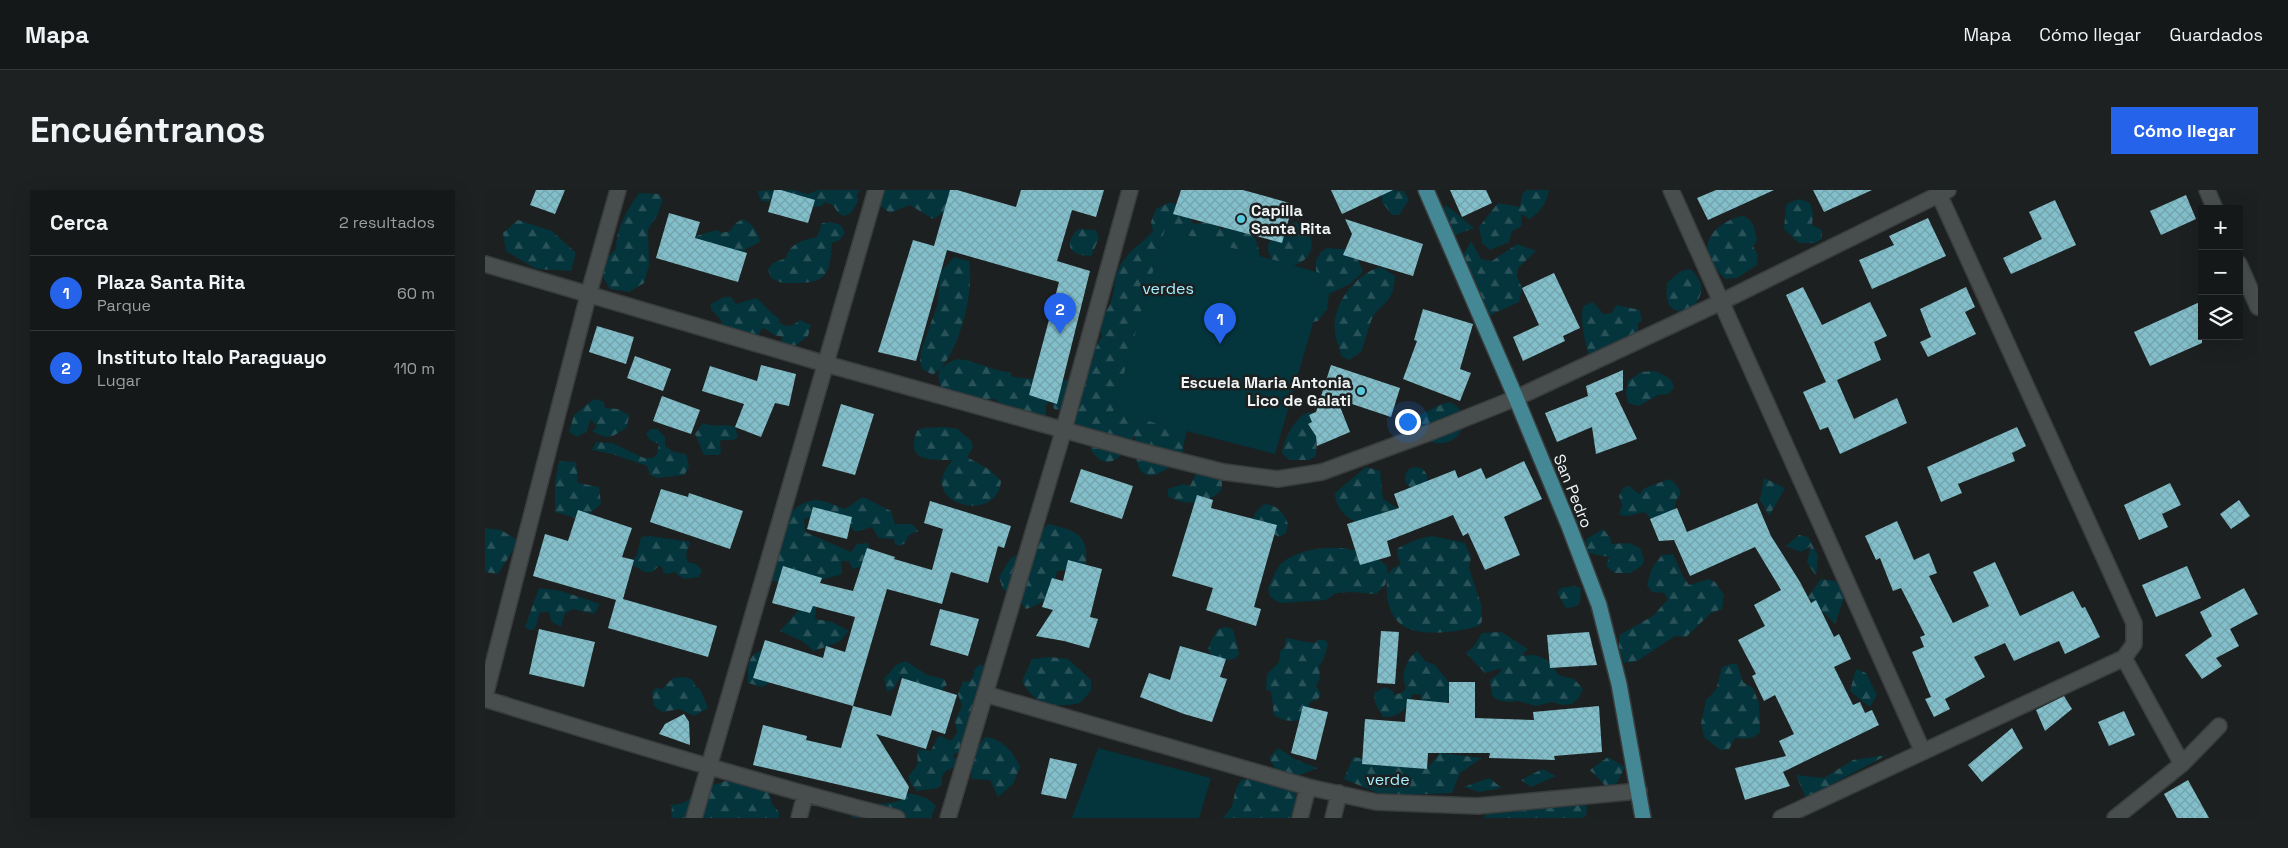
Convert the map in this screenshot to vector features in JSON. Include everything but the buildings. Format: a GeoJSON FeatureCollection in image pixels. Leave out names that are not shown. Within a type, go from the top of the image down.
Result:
{"type":"FeatureCollection","features":[{"type":"Feature","properties":{"kind":"main road","name":"San Pedro"},"geometry":{"type":"LineString","coordinates":[[1427,190],[1569,526],[1599,606],[1619,684],[1643,818]]}},
{"type":"Feature","properties":{"kind":"street"},"geometry":{"type":"LineString","coordinates":[[618,190],[588,296],[485,698],[710,768],[805,795],[897,818]]}},
{"type":"Feature","properties":{"kind":"street"},"geometry":{"type":"LineString","coordinates":[[694,818],[876,190]]}},
{"type":"Feature","properties":{"kind":"street"},"geometry":{"type":"LineString","coordinates":[[948,818],[1064,429],[1130,190]]}},
{"type":"Feature","properties":{"kind":"street"},"geometry":{"type":"LineString","coordinates":[[1671,190],[1923,752]]}},
{"type":"Feature","properties":{"kind":"street"},"geometry":{"type":"LineString","coordinates":[[2207,190],[2213,205]]}},
{"type":"Feature","properties":{"kind":"street"},"geometry":{"type":"LineString","coordinates":[[485,264],[588,296],[1136,450],[1224,472],[1278,478],[1322,472],[1516,398],[1721,302],[1941,191],[2133,623],[2134,644],[2124,658],[1781,818]]}},
{"type":"Feature","properties":{"kind":"street"},"geometry":{"type":"LineString","coordinates":[[2243,273],[2258,307]]}},
{"type":"Feature","properties":{"kind":"street"},"geometry":{"type":"LineString","coordinates":[[2124,658],[2182,764]]}},
{"type":"Feature","properties":{"kind":"street"},"geometry":{"type":"LineString","coordinates":[[985,694],[1308,787],[1376,802],[1478,812],[1639,791]]}},
{"type":"Feature","properties":{"kind":"street"},"geometry":{"type":"LineString","coordinates":[[2115,818],[2182,764],[2219,726]]}},
{"type":"Feature","properties":{"kind":"street"},"geometry":{"type":"LineString","coordinates":[[1300,818],[1308,787]]}},
{"type":"Feature","properties":{"kind":"street"},"geometry":{"type":"LineString","coordinates":[[1333,818],[1339,793]]}},
{"type":"Feature","properties":{"kind":"street"},"geometry":{"type":"LineString","coordinates":[[799,818],[805,795]]}},
{"type":"Feature","properties":{"kind":"green space"},"geometry":{"type":"Polygon","coordinates":[[[794,190],[808,194],[818,190],[860,190],[857,195],[858,202],[851,213],[844,216],[839,214],[833,205],[824,202],[822,206],[803,208],[772,196],[770,202],[761,201],[757,191],[794,190]]]}},
{"type":"Feature","properties":{"kind":"green space"},"geometry":{"type":"Polygon","coordinates":[[[881,190],[952,190],[961,203],[933,219],[910,205],[890,213],[882,207],[872,205],[881,190]]]}},
{"type":"Feature","properties":{"kind":"green space"},"geometry":{"type":"Polygon","coordinates":[[[1379,190],[1404,191],[1409,200],[1399,215],[1392,215],[1382,202],[1382,194],[1379,190]]]}},
{"type":"Feature","properties":{"kind":"green space"},"geometry":{"type":"Polygon","coordinates":[[[1526,190],[1549,190],[1543,206],[1534,216],[1530,219],[1521,214],[1522,226],[1512,231],[1509,242],[1490,250],[1482,243],[1479,227],[1498,203],[1520,207],[1522,195],[1526,190]]]}},
{"type":"Feature","properties":{"kind":"green space"},"geometry":{"type":"Polygon","coordinates":[[[639,193],[659,194],[663,200],[657,216],[648,229],[649,265],[644,283],[629,292],[610,289],[601,274],[607,258],[616,249],[616,241],[623,219],[639,193]]]}},
{"type":"Feature","properties":{"kind":"green space"},"geometry":{"type":"Polygon","coordinates":[[[1800,199],[1810,203],[1813,213],[1812,225],[1822,230],[1822,239],[1815,243],[1799,243],[1784,229],[1786,206],[1790,202],[1800,199]]]}},
{"type":"Feature","properties":{"kind":"green space","name":"verdes"},"geometry":{"type":"Polygon","coordinates":[[[1170,202],[1180,206],[1194,224],[1210,221],[1222,229],[1241,228],[1248,231],[1257,242],[1260,259],[1259,269],[1187,428],[1181,460],[1155,475],[1148,475],[1142,472],[1139,467],[1135,451],[1135,435],[1121,455],[1110,462],[1104,461],[1098,458],[1091,450],[1091,441],[1083,430],[1084,427],[1074,423],[1072,412],[1054,409],[1051,399],[1061,382],[1067,380],[1075,384],[1087,365],[1093,361],[1093,353],[1102,336],[1098,321],[1110,304],[1119,268],[1131,252],[1153,231],[1151,222],[1156,209],[1170,202]]]}},
{"type":"Feature","properties":{"kind":"green space"},"geometry":{"type":"Polygon","coordinates":[[[1446,205],[1474,228],[1455,235],[1440,215],[1446,205]]]}},
{"type":"Feature","properties":{"kind":"green space"},"geometry":{"type":"Polygon","coordinates":[[[1741,216],[1751,221],[1754,228],[1757,240],[1753,246],[1758,256],[1757,265],[1737,278],[1726,279],[1716,270],[1710,260],[1707,251],[1708,242],[1712,234],[1719,227],[1741,216]]]}},
{"type":"Feature","properties":{"kind":"green space"},"geometry":{"type":"Polygon","coordinates":[[[743,219],[754,229],[760,242],[746,249],[739,256],[696,245],[696,236],[716,230],[722,233],[730,231],[736,223],[743,219]]]}},
{"type":"Feature","properties":{"kind":"green space"},"geometry":{"type":"Polygon","coordinates":[[[518,220],[552,231],[576,253],[571,271],[536,269],[506,251],[503,233],[518,220]]]}},
{"type":"Feature","properties":{"kind":"green space"},"geometry":{"type":"Polygon","coordinates":[[[831,222],[841,225],[845,233],[840,240],[832,243],[828,268],[821,278],[815,281],[790,283],[771,278],[768,269],[773,263],[786,258],[791,249],[798,243],[817,237],[822,223],[831,222]]]}},
{"type":"Feature","properties":{"kind":"green space"},"geometry":{"type":"Polygon","coordinates":[[[1296,222],[1305,230],[1310,238],[1312,246],[1309,253],[1304,260],[1297,264],[1287,267],[1275,266],[1269,254],[1268,245],[1273,237],[1282,229],[1296,222]]]}},
{"type":"Feature","properties":{"kind":"green space"},"geometry":{"type":"Polygon","coordinates":[[[1078,229],[1096,230],[1099,238],[1091,256],[1078,254],[1071,249],[1070,240],[1078,229]]]}},
{"type":"Feature","properties":{"kind":"green space"},"geometry":{"type":"Polygon","coordinates":[[[1165,229],[1327,275],[1275,454],[1113,412],[1165,229]]]}},
{"type":"Feature","properties":{"kind":"green space"},"geometry":{"type":"Polygon","coordinates":[[[1471,241],[1481,259],[1492,261],[1517,244],[1536,251],[1518,268],[1517,277],[1522,288],[1519,302],[1486,317],[1462,257],[1471,241]]]}},
{"type":"Feature","properties":{"kind":"green space"},"geometry":{"type":"Polygon","coordinates":[[[1327,248],[1354,250],[1363,272],[1350,284],[1329,294],[1327,309],[1318,321],[1304,324],[1316,275],[1316,260],[1321,252],[1327,248]]]}},
{"type":"Feature","properties":{"kind":"green space"},"geometry":{"type":"Polygon","coordinates":[[[954,257],[969,261],[970,286],[968,302],[960,333],[947,360],[933,375],[922,369],[920,361],[921,351],[938,303],[940,273],[954,257]]]}},
{"type":"Feature","properties":{"kind":"green space"},"geometry":{"type":"Polygon","coordinates":[[[1381,267],[1395,276],[1392,293],[1386,303],[1374,315],[1361,352],[1349,360],[1341,356],[1336,336],[1335,322],[1337,312],[1341,301],[1354,283],[1372,270],[1381,267]]]}},
{"type":"Feature","properties":{"kind":"green space"},"geometry":{"type":"Polygon","coordinates":[[[1691,269],[1701,285],[1700,295],[1691,311],[1677,311],[1670,306],[1668,301],[1667,283],[1681,271],[1691,269]]]}},
{"type":"Feature","properties":{"kind":"green space"},"geometry":{"type":"Polygon","coordinates":[[[724,297],[731,297],[736,304],[756,298],[772,314],[779,318],[780,323],[783,325],[790,326],[800,320],[811,325],[808,336],[791,349],[780,344],[783,337],[774,335],[764,328],[761,329],[758,339],[721,331],[721,320],[711,309],[711,304],[724,297]]]}},
{"type":"Feature","properties":{"kind":"green space"},"geometry":{"type":"Polygon","coordinates":[[[1593,302],[1603,314],[1612,313],[1616,305],[1640,310],[1642,321],[1638,323],[1638,335],[1589,358],[1583,332],[1582,312],[1583,306],[1593,302]]]}},
{"type":"Feature","properties":{"kind":"green space"},"geometry":{"type":"Polygon","coordinates":[[[959,359],[1009,372],[1013,377],[1033,379],[1049,401],[1046,406],[1046,419],[1032,413],[1004,406],[994,399],[983,400],[941,387],[938,376],[940,369],[959,359]]]}},
{"type":"Feature","properties":{"kind":"green space"},"geometry":{"type":"Polygon","coordinates":[[[1655,371],[1670,379],[1674,388],[1668,394],[1658,395],[1639,406],[1628,403],[1626,392],[1628,381],[1641,372],[1655,371]]]}},
{"type":"Feature","properties":{"kind":"green space"},"geometry":{"type":"Polygon","coordinates":[[[594,399],[604,402],[605,408],[618,409],[629,415],[627,427],[607,437],[592,431],[597,427],[591,419],[586,432],[577,437],[569,432],[574,415],[594,399]]]}},
{"type":"Feature","properties":{"kind":"green space"},"geometry":{"type":"Polygon","coordinates":[[[1450,402],[1459,408],[1463,415],[1461,432],[1455,438],[1446,442],[1435,443],[1423,439],[1422,433],[1407,429],[1408,421],[1450,402]]]}},
{"type":"Feature","properties":{"kind":"green space"},"geometry":{"type":"Polygon","coordinates":[[[1309,412],[1318,415],[1316,456],[1309,460],[1289,460],[1282,453],[1285,441],[1299,418],[1309,412]]]}},
{"type":"Feature","properties":{"kind":"green space"},"geometry":{"type":"Polygon","coordinates":[[[703,423],[735,427],[738,437],[734,440],[721,440],[721,452],[719,455],[704,455],[695,434],[703,423]]]}},
{"type":"Feature","properties":{"kind":"green space"},"geometry":{"type":"Polygon","coordinates":[[[946,427],[958,429],[971,440],[973,447],[967,457],[990,470],[1001,481],[996,495],[986,503],[973,506],[960,504],[949,497],[943,487],[943,475],[953,460],[929,459],[917,454],[914,449],[917,431],[922,428],[946,427]]]}},
{"type":"Feature","properties":{"kind":"green space"},"geometry":{"type":"Polygon","coordinates":[[[650,429],[657,429],[665,437],[665,446],[674,452],[686,454],[689,467],[684,475],[657,478],[650,475],[647,466],[612,454],[592,450],[596,442],[612,443],[644,458],[653,458],[657,454],[659,444],[650,440],[646,434],[650,429]]]}},
{"type":"Feature","properties":{"kind":"green space"},"geometry":{"type":"Polygon","coordinates":[[[559,461],[576,462],[578,483],[599,487],[601,504],[582,520],[555,512],[555,482],[559,461]]]}},
{"type":"Feature","properties":{"kind":"green space"},"geometry":{"type":"Polygon","coordinates":[[[1366,467],[1380,471],[1383,499],[1396,507],[1404,520],[1382,525],[1361,524],[1345,515],[1341,510],[1335,493],[1366,467]]]}},
{"type":"Feature","properties":{"kind":"green space"},"geometry":{"type":"Polygon","coordinates":[[[1416,467],[1424,470],[1427,478],[1424,486],[1416,489],[1408,486],[1405,478],[1408,470],[1416,467]]]}},
{"type":"Feature","properties":{"kind":"green space"},"geometry":{"type":"Polygon","coordinates":[[[1204,472],[1218,474],[1222,480],[1222,489],[1211,498],[1189,503],[1181,502],[1168,496],[1168,489],[1183,484],[1190,486],[1196,474],[1204,472]]]}},
{"type":"Feature","properties":{"kind":"green space"},"geometry":{"type":"Polygon","coordinates":[[[1764,478],[1785,488],[1769,516],[1760,500],[1764,478]]]}},
{"type":"Feature","properties":{"kind":"green space"},"geometry":{"type":"Polygon","coordinates":[[[1669,479],[1676,484],[1681,493],[1676,501],[1673,515],[1656,523],[1644,512],[1628,516],[1619,515],[1622,505],[1619,496],[1623,488],[1629,486],[1639,494],[1645,488],[1669,479]]]}},
{"type":"Feature","properties":{"kind":"green space"},"geometry":{"type":"Polygon","coordinates":[[[863,497],[891,511],[895,524],[912,524],[918,531],[909,535],[905,543],[900,546],[895,544],[894,539],[879,538],[872,527],[855,532],[846,522],[820,514],[804,519],[805,532],[851,552],[857,544],[868,543],[871,552],[861,567],[852,569],[849,561],[841,561],[842,574],[833,577],[807,581],[772,581],[766,569],[782,526],[795,509],[804,503],[819,500],[845,509],[863,497]]]}},
{"type":"Feature","properties":{"kind":"green space"},"geometry":{"type":"Polygon","coordinates":[[[1264,504],[1273,506],[1282,513],[1288,524],[1286,533],[1279,537],[1252,522],[1255,513],[1264,504]]]}},
{"type":"Feature","properties":{"kind":"green space"},"geometry":{"type":"Polygon","coordinates":[[[1048,524],[1069,530],[1083,540],[1086,547],[1086,565],[1076,569],[1057,571],[1054,586],[1048,596],[1040,603],[1026,609],[1019,600],[1003,589],[999,577],[1010,559],[1022,552],[1048,524]]]}},
{"type":"Feature","properties":{"kind":"green space"},"geometry":{"type":"Polygon","coordinates":[[[485,528],[501,530],[519,541],[498,574],[485,572],[485,528]]]}},
{"type":"Feature","properties":{"kind":"green space"},"geometry":{"type":"Polygon","coordinates":[[[1603,529],[1611,539],[1611,544],[1629,543],[1640,548],[1644,559],[1642,566],[1630,573],[1615,573],[1606,566],[1609,557],[1588,553],[1585,540],[1603,529]]]}},
{"type":"Feature","properties":{"kind":"green space"},"geometry":{"type":"Polygon","coordinates":[[[1799,535],[1808,537],[1818,556],[1816,576],[1807,562],[1811,546],[1801,552],[1786,546],[1799,535]]]}},
{"type":"Feature","properties":{"kind":"green space"},"geometry":{"type":"Polygon","coordinates":[[[650,536],[690,542],[686,555],[688,562],[696,564],[702,570],[699,577],[685,579],[676,574],[676,571],[669,574],[663,573],[660,565],[652,572],[645,572],[630,564],[637,555],[641,537],[650,536]]]}},
{"type":"Feature","properties":{"kind":"green space"},"geometry":{"type":"Polygon","coordinates":[[[1432,536],[1465,543],[1471,557],[1469,568],[1481,604],[1482,621],[1479,626],[1459,631],[1434,633],[1422,632],[1401,625],[1394,617],[1388,603],[1387,579],[1385,585],[1376,594],[1336,593],[1326,600],[1280,603],[1270,597],[1268,589],[1276,571],[1283,562],[1294,555],[1321,548],[1351,549],[1377,558],[1387,566],[1388,574],[1392,569],[1401,564],[1397,555],[1398,548],[1418,539],[1432,536]]]}},
{"type":"Feature","properties":{"kind":"green space"},"geometry":{"type":"Polygon","coordinates":[[[1673,554],[1689,585],[1709,579],[1715,582],[1724,595],[1722,609],[1711,613],[1686,637],[1675,636],[1637,661],[1624,663],[1619,647],[1619,635],[1653,616],[1668,599],[1664,593],[1652,592],[1647,585],[1652,568],[1662,555],[1673,554]]]}},
{"type":"Feature","properties":{"kind":"green space"},"geometry":{"type":"Polygon","coordinates":[[[1821,579],[1849,583],[1835,624],[1808,597],[1821,579]]]}},
{"type":"Feature","properties":{"kind":"green space"},"geometry":{"type":"Polygon","coordinates":[[[1574,586],[1581,588],[1580,603],[1574,607],[1566,608],[1557,593],[1561,588],[1574,586]]]}},
{"type":"Feature","properties":{"kind":"green space"},"geometry":{"type":"Polygon","coordinates":[[[539,588],[561,591],[600,604],[594,614],[573,609],[565,613],[561,627],[551,621],[549,612],[540,612],[535,629],[529,630],[525,627],[539,588]]]}},
{"type":"Feature","properties":{"kind":"green space"},"geometry":{"type":"Polygon","coordinates":[[[804,604],[816,607],[815,619],[832,622],[849,631],[839,642],[814,651],[802,641],[780,631],[804,604]]]}},
{"type":"Feature","properties":{"kind":"green space"},"geometry":{"type":"Polygon","coordinates":[[[1224,627],[1231,628],[1234,632],[1239,654],[1235,659],[1216,659],[1208,650],[1218,629],[1224,627]]]}},
{"type":"Feature","properties":{"kind":"green space"},"geometry":{"type":"Polygon","coordinates":[[[1501,632],[1528,649],[1521,656],[1539,656],[1548,661],[1558,675],[1574,679],[1583,689],[1579,698],[1572,704],[1562,705],[1552,702],[1536,706],[1518,701],[1498,700],[1492,696],[1490,680],[1502,668],[1485,673],[1466,653],[1474,646],[1482,633],[1501,632]]]}},
{"type":"Feature","properties":{"kind":"green space"},"geometry":{"type":"Polygon","coordinates":[[[1286,638],[1312,643],[1316,643],[1317,640],[1325,640],[1328,644],[1323,661],[1319,665],[1320,679],[1316,686],[1321,694],[1318,699],[1310,702],[1305,719],[1297,721],[1285,720],[1274,715],[1271,691],[1266,690],[1267,674],[1279,662],[1280,652],[1285,646],[1286,638]]]}},
{"type":"Feature","properties":{"kind":"green space"},"geometry":{"type":"Polygon","coordinates":[[[766,650],[774,679],[763,687],[748,683],[748,671],[752,657],[755,653],[766,650]]]}},
{"type":"Feature","properties":{"kind":"green space"},"geometry":{"type":"Polygon","coordinates":[[[1417,651],[1425,661],[1435,665],[1452,686],[1451,698],[1441,707],[1422,706],[1421,695],[1413,694],[1402,712],[1394,716],[1383,717],[1375,703],[1374,693],[1385,687],[1393,691],[1394,695],[1406,689],[1405,668],[1417,651]]]}},
{"type":"Feature","properties":{"kind":"green space"},"geometry":{"type":"Polygon","coordinates":[[[1049,657],[1068,659],[1091,680],[1091,691],[1080,703],[1046,704],[1039,701],[1027,690],[1022,681],[1032,659],[1049,657]]]}},
{"type":"Feature","properties":{"kind":"green space"},"geometry":{"type":"Polygon","coordinates":[[[906,661],[927,675],[944,679],[947,685],[938,693],[907,685],[901,676],[894,688],[887,692],[884,679],[896,665],[906,661]]]}},
{"type":"Feature","properties":{"kind":"green space"},"geometry":{"type":"Polygon","coordinates":[[[1737,664],[1743,682],[1753,688],[1759,703],[1760,732],[1752,738],[1735,738],[1729,749],[1720,750],[1704,737],[1701,724],[1706,700],[1716,690],[1722,667],[1737,664]]]}},
{"type":"Feature","properties":{"kind":"green space"},"geometry":{"type":"Polygon","coordinates":[[[979,665],[984,665],[986,668],[969,721],[965,726],[972,730],[969,736],[962,741],[964,746],[961,752],[954,754],[953,757],[959,760],[955,767],[944,773],[942,784],[938,788],[917,791],[908,777],[918,764],[917,752],[920,749],[931,751],[937,738],[941,736],[952,740],[957,732],[955,720],[962,706],[958,694],[963,681],[969,682],[974,675],[974,670],[979,665]]]}},
{"type":"Feature","properties":{"kind":"green space"},"geometry":{"type":"Polygon","coordinates":[[[1856,669],[1866,673],[1877,695],[1870,707],[1850,691],[1856,669]]]}},
{"type":"Feature","properties":{"kind":"green space"},"geometry":{"type":"Polygon","coordinates":[[[673,678],[691,679],[695,686],[700,689],[708,708],[694,716],[680,709],[662,712],[654,706],[652,692],[656,688],[662,689],[673,678]]]}},
{"type":"Feature","properties":{"kind":"green space"},"geometry":{"type":"Polygon","coordinates":[[[985,737],[1002,743],[1014,756],[1020,767],[1013,784],[998,797],[990,780],[971,779],[973,753],[985,737]]]}},
{"type":"Feature","properties":{"kind":"green space"},"geometry":{"type":"Polygon","coordinates":[[[1098,748],[1211,778],[1199,818],[1072,818],[1098,748]]]}},
{"type":"Feature","properties":{"kind":"green space"},"geometry":{"type":"Polygon","coordinates":[[[1278,748],[1295,759],[1317,768],[1283,782],[1269,758],[1278,748]]]}},
{"type":"Feature","properties":{"kind":"green space","name":"verde"},"geometry":{"type":"Polygon","coordinates":[[[1440,753],[1482,758],[1460,773],[1452,793],[1385,796],[1344,779],[1353,757],[1427,769],[1440,753]]]}},
{"type":"Feature","properties":{"kind":"green space"},"geometry":{"type":"Polygon","coordinates":[[[1887,755],[1806,798],[1796,775],[1824,778],[1853,760],[1887,755]]]}},
{"type":"Feature","properties":{"kind":"green space"},"geometry":{"type":"Polygon","coordinates":[[[1608,757],[1625,767],[1612,792],[1590,770],[1608,757]]]}},
{"type":"Feature","properties":{"kind":"green space"},"geometry":{"type":"Polygon","coordinates":[[[1542,769],[1556,776],[1531,787],[1521,780],[1542,769]]]}},
{"type":"Feature","properties":{"kind":"green space"},"geometry":{"type":"Polygon","coordinates":[[[1489,778],[1502,788],[1479,792],[1464,787],[1489,778]]]}},
{"type":"Feature","properties":{"kind":"green space"},"geometry":{"type":"Polygon","coordinates":[[[1250,779],[1283,787],[1300,796],[1307,818],[1223,818],[1232,806],[1236,788],[1241,780],[1250,779]]]}},
{"type":"Feature","properties":{"kind":"green space"},"geometry":{"type":"Polygon","coordinates":[[[729,780],[767,786],[772,804],[779,812],[779,818],[671,818],[672,806],[670,805],[687,801],[694,792],[693,788],[701,785],[710,786],[729,780]]]}},
{"type":"Feature","properties":{"kind":"green space"},"geometry":{"type":"Polygon","coordinates":[[[908,793],[926,798],[936,806],[931,818],[850,818],[857,807],[892,803],[903,798],[908,793]]]}},
{"type":"Feature","properties":{"kind":"green space"},"geometry":{"type":"Polygon","coordinates":[[[1582,799],[1587,807],[1586,816],[1582,818],[1484,818],[1486,813],[1582,799]]]}},
{"type":"Feature","properties":{"kind":"place","name":"Capilla Santa Rita"},"geometry":{"type":"Point","coordinates":[1241,219]}},
{"type":"Feature","properties":{"kind":"place","name":"Instituto Italo Paraguayo"},"geometry":{"type":"Point","coordinates":[1060,334]}},
{"type":"Feature","properties":{"kind":"place","name":"Plaza Santa Rita"},"geometry":{"type":"Point","coordinates":[1220,344]}},
{"type":"Feature","properties":{"kind":"place","name":"Escuela Maria Antonia Lico de Galati"},"geometry":{"type":"Point","coordinates":[1361,391]}}]}
